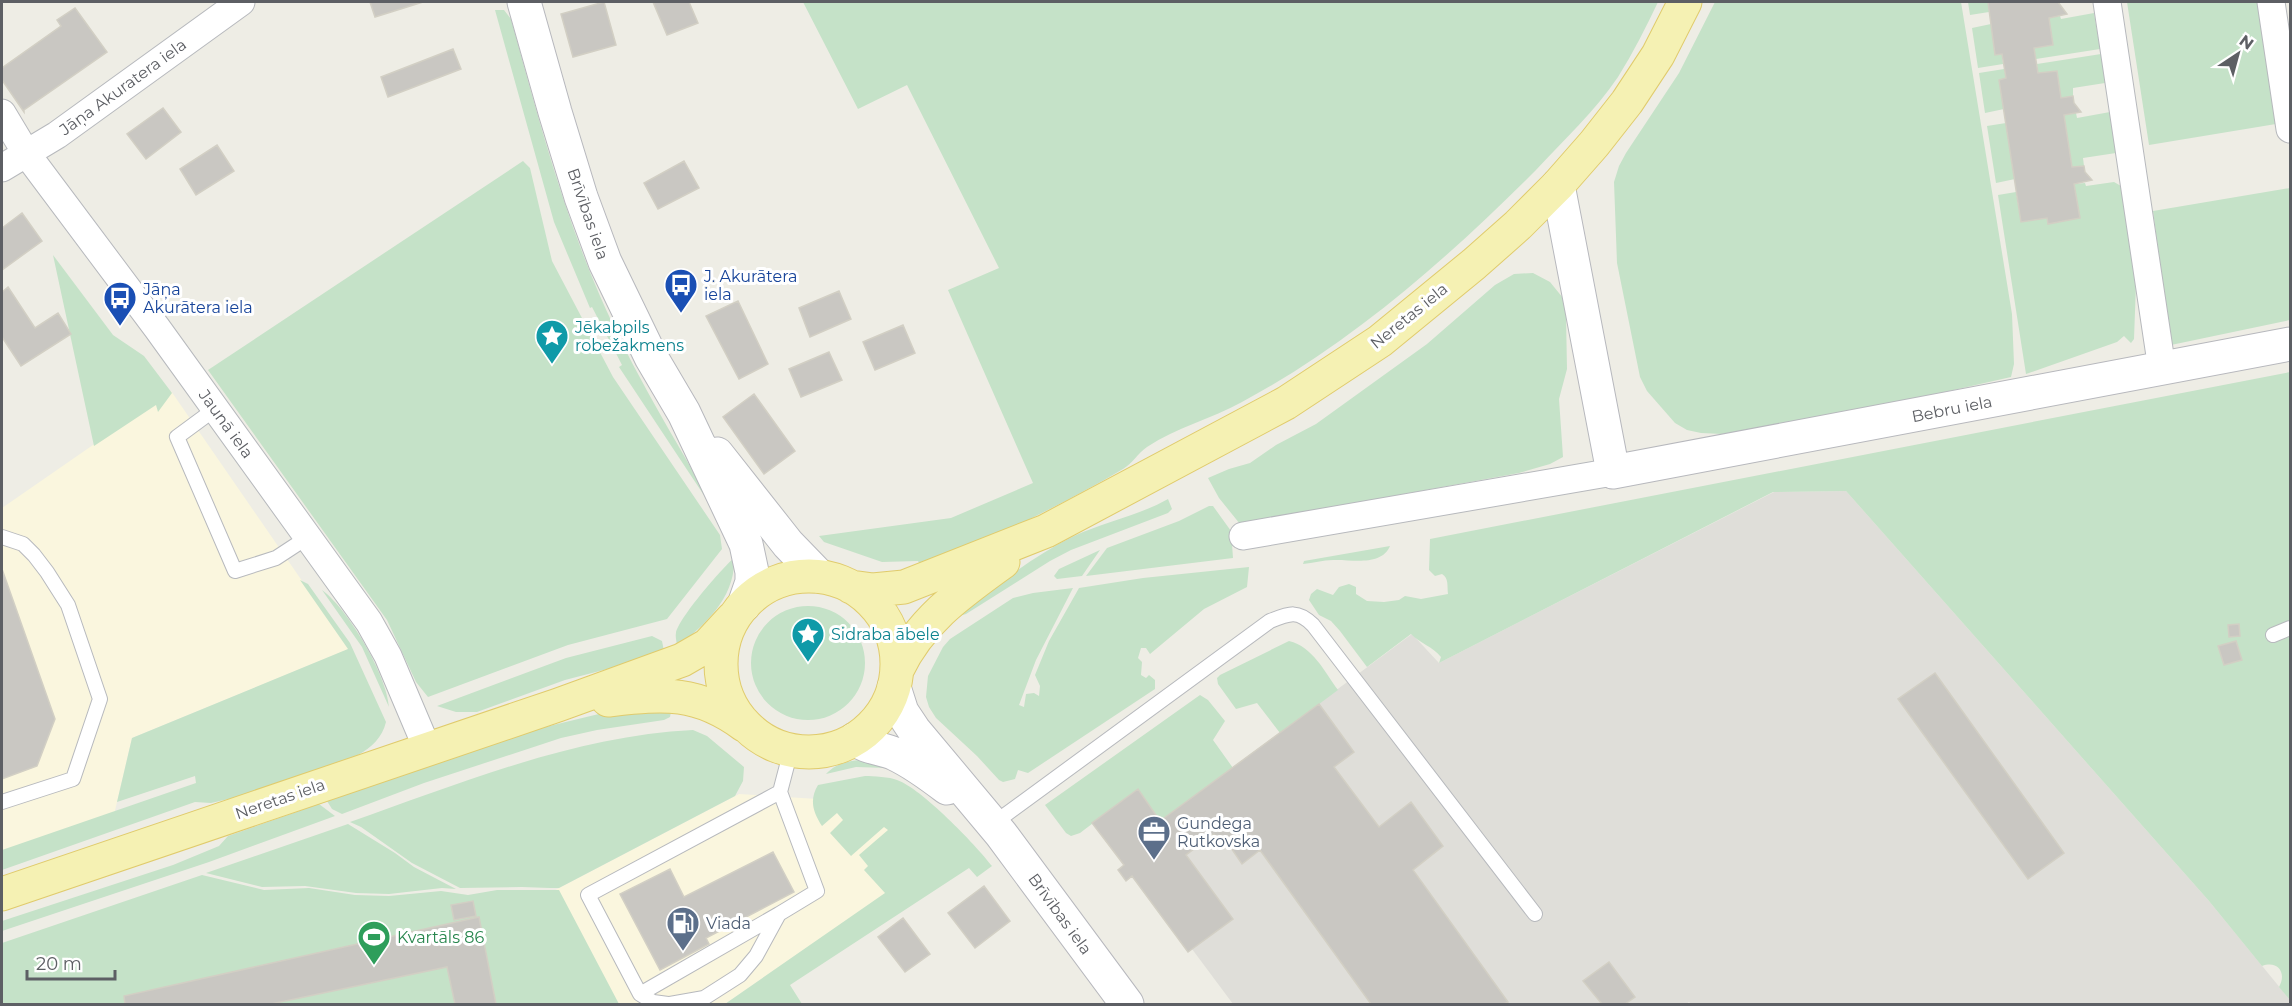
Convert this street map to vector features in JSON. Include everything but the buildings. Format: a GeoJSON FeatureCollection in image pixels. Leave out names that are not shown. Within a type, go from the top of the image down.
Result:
{"type":"FeatureCollection","features":[{"type":"Feature","properties":{"kind":"main road","name":"Brīvības iela"},"geometry":{"type":"LineString","coordinates":[[524,2],[581,197],[605,262],[651,357],[684,413]]}},
{"type":"Feature","properties":{"kind":"main road","name":"Neretas iela"},"geometry":{"type":"LineString","coordinates":[[1046,531],[1286,403],[1396,329],[1518,225],[1594,144],[1627,102],[1658,55],[1685,2]]}},
{"type":"Feature","properties":{"kind":"main road"},"geometry":{"type":"LineString","coordinates":[[1558,184],[1613,472]]}},
{"type":"Feature","properties":{"kind":"main road","name":"Bebru iela"},"geometry":{"type":"LineString","coordinates":[[1613,472],[2290,344]]}},
{"type":"Feature","properties":{"kind":"main road"},"geometry":{"type":"LineString","coordinates":[[684,413],[782,536],[819,576]]}},
{"type":"Feature","properties":{"kind":"main road"},"geometry":{"type":"LineString","coordinates":[[684,413],[740,530],[751,560],[752,582],[722,649],[723,683],[736,714],[747,727]]}},
{"type":"Feature","properties":{"kind":"main road"},"geometry":{"type":"LineString","coordinates":[[558,705],[693,655],[721,633],[756,593],[786,579],[819,576],[851,587],[873,590],[904,587],[1046,531]]}},
{"type":"Feature","properties":{"kind":"main road"},"geometry":{"type":"LineString","coordinates":[[558,705],[649,696],[674,696],[712,705],[760,737],[791,750],[824,751],[855,739],[880,717],[889,703],[896,679],[916,636],[940,609],[1046,531]]}},
{"type":"Feature","properties":{"kind":"main road"},"geometry":{"type":"LineString","coordinates":[[851,587],[877,608],[893,637],[896,679],[902,712],[914,730],[993,824]]}},
{"type":"Feature","properties":{"kind":"main road","name":"Neretas iela"},"geometry":{"type":"LineString","coordinates":[[2,894],[558,705]]}},
{"type":"Feature","properties":{"kind":"main road"},"geometry":{"type":"LineString","coordinates":[[855,739],[862,745],[877,748],[912,763],[993,824]]}},
{"type":"Feature","properties":{"kind":"main road","name":"Brīvības iela"},"geometry":{"type":"LineString","coordinates":[[993,824],[1127,1005]]}},
{"type":"Feature","properties":{"kind":"street","name":"Jāņa Akuratera iela"},"geometry":{"type":"LineString","coordinates":[[2,168],[57,135],[241,2]]}},
{"type":"Feature","properties":{"kind":"street"},"geometry":{"type":"LineString","coordinates":[[2107,2],[2162,369]]}},
{"type":"Feature","properties":{"kind":"street"},"geometry":{"type":"LineString","coordinates":[[2271,2],[2290,129]]}},
{"type":"Feature","properties":{"kind":"street","name":"Jaunā iela"},"geometry":{"type":"LineString","coordinates":[[2,113],[26,153],[363,613],[388,656],[427,748]]}},
{"type":"Feature","properties":{"kind":"street"},"geometry":{"type":"LineString","coordinates":[[1243,536],[1613,472]]}},
{"type":"Feature","properties":{"kind":"lane"},"geometry":{"type":"LineString","coordinates":[[215,409],[177,436],[235,571],[276,558],[308,537]]}},
{"type":"Feature","properties":{"kind":"lane"},"geometry":{"type":"LineString","coordinates":[[2,537],[23,544],[34,555],[48,572],[68,605],[100,699],[73,779],[2,802]]}},
{"type":"Feature","properties":{"kind":"lane"},"geometry":{"type":"LineString","coordinates":[[993,824],[1270,621],[1292,614],[1301,615],[1313,625],[1535,914]]}},
{"type":"Feature","properties":{"kind":"lane"},"geometry":{"type":"LineString","coordinates":[[2273,634],[2290,628]]}},
{"type":"Feature","properties":{"kind":"lane"},"geometry":{"type":"LineString","coordinates":[[640,994],[818,891],[780,792],[791,750]]}},
{"type":"Feature","properties":{"kind":"lane"},"geometry":{"type":"LineString","coordinates":[[779,914],[756,956],[740,975],[704,998],[669,1005],[653,1002],[640,994],[588,895],[780,792]]}},
{"type":"Feature","properties":{"kind":"shaded area"},"geometry":{"type":"Polygon","coordinates":[[[171,391],[349,649],[132,738],[113,819],[2,861],[2,508],[171,391]]]}},
{"type":"Feature","properties":{"kind":"shaded area"},"geometry":{"type":"Polygon","coordinates":[[[1846,491],[2209,901],[2290,1000],[2290,1004],[1691,1004],[1689,1002],[1686,1004],[1233,1004],[1192,949],[1188,952],[1132,877],[1126,881],[1124,865],[1092,823],[1138,789],[1160,821],[1412,634],[1439,663],[1774,492],[1846,491]]]}},
{"type":"Feature","properties":{"kind":"shaded area","name":"Viada"},"geometry":{"type":"Polygon","coordinates":[[[739,794],[881,803],[938,857],[725,1004],[589,1004],[538,899],[739,794]]]}},
{"type":"Feature","properties":{"kind":"green space"},"geometry":{"type":"Polygon","coordinates":[[[803,2],[1658,2],[1618,77],[1579,125],[1503,203],[1433,267],[1360,326],[1283,379],[1242,402],[1158,440],[1144,449],[1126,467],[1099,483],[923,570],[918,561],[882,562],[824,542],[819,536],[951,518],[1033,483],[948,290],[999,268],[907,85],[858,109],[803,2]]]}},
{"type":"Feature","properties":{"kind":"green space"},"geometry":{"type":"Polygon","coordinates":[[[1715,2],[1961,2],[2012,314],[2014,364],[2011,377],[1892,404],[1745,433],[1722,434],[1687,430],[1675,423],[1647,391],[1640,377],[1617,263],[1614,182],[1626,153],[1679,73],[1715,2]]]}},
{"type":"Feature","properties":{"kind":"green space"},"geometry":{"type":"Polygon","coordinates":[[[1968,2],[1988,2],[1989,12],[1970,15],[1968,2]]]}},
{"type":"Feature","properties":{"kind":"green space"},"geometry":{"type":"Polygon","coordinates":[[[2127,2],[2263,2],[2282,123],[2149,145],[2127,2]]]}},
{"type":"Feature","properties":{"kind":"green space"},"geometry":{"type":"Polygon","coordinates":[[[495,10],[504,10],[511,19],[562,194],[600,296],[643,383],[723,524],[619,367],[622,365],[592,307],[590,308],[554,222],[495,10]]]}},
{"type":"Feature","properties":{"kind":"green space"},"geometry":{"type":"Polygon","coordinates":[[[2094,13],[2100,49],[2036,59],[2034,48],[2053,45],[2049,18],[2060,16],[2061,19],[2094,13]]]}},
{"type":"Feature","properties":{"kind":"green space"},"geometry":{"type":"Polygon","coordinates":[[[1991,24],[1995,55],[2002,54],[2003,64],[1978,68],[1972,28],[1991,24]]]}},
{"type":"Feature","properties":{"kind":"green space"},"geometry":{"type":"Polygon","coordinates":[[[2101,54],[2105,83],[2073,88],[2073,96],[2061,98],[2057,71],[2038,73],[2037,64],[2101,54]]]}},
{"type":"Feature","properties":{"kind":"green space"},"geometry":{"type":"Polygon","coordinates":[[[2004,69],[2006,78],[1999,80],[2004,109],[1985,113],[1979,73],[2004,69]]]}},
{"type":"Feature","properties":{"kind":"green space"},"geometry":{"type":"Polygon","coordinates":[[[2110,112],[2116,153],[2083,158],[2084,166],[2072,167],[2064,115],[2076,113],[2077,118],[2110,112]]]}},
{"type":"Feature","properties":{"kind":"green space"},"geometry":{"type":"Polygon","coordinates":[[[2006,123],[2015,179],[1996,183],[1987,126],[2006,123]]]}},
{"type":"Feature","properties":{"kind":"green space"},"geometry":{"type":"Polygon","coordinates":[[[523,161],[530,168],[552,261],[613,377],[720,535],[722,549],[667,619],[568,645],[428,697],[416,682],[387,620],[208,370],[523,161]]]}},
{"type":"Feature","properties":{"kind":"green space"},"geometry":{"type":"Polygon","coordinates":[[[2114,182],[2121,186],[2136,284],[2134,339],[2131,343],[2124,336],[2117,342],[2026,374],[1998,195],[2016,192],[2021,222],[2047,218],[2079,218],[2074,184],[2085,183],[2086,186],[2114,182]]]}},
{"type":"Feature","properties":{"kind":"green space"},"geometry":{"type":"Polygon","coordinates":[[[2290,188],[2290,320],[2171,345],[2153,211],[2290,188]]]}},
{"type":"Feature","properties":{"kind":"green space"},"geometry":{"type":"Polygon","coordinates":[[[53,255],[113,335],[144,356],[172,393],[158,412],[156,405],[94,446],[53,255]]]}},
{"type":"Feature","properties":{"kind":"green space"},"geometry":{"type":"Polygon","coordinates":[[[1533,273],[1550,282],[1563,298],[1566,316],[1567,369],[1559,399],[1563,457],[1550,464],[1519,473],[1240,524],[1219,498],[1208,478],[1250,463],[1276,445],[1316,424],[1427,344],[1495,285],[1514,274],[1533,273]]]}},
{"type":"Feature","properties":{"kind":"green space"},"geometry":{"type":"Polygon","coordinates":[[[2290,372],[2290,1000],[2279,987],[2282,977],[2280,969],[2273,965],[2262,966],[2209,901],[1846,491],[1773,492],[1439,663],[1441,657],[1438,653],[1411,634],[1367,667],[1340,631],[1331,621],[1319,615],[1309,600],[1311,594],[1317,589],[1333,595],[1339,587],[1349,584],[1356,587],[1356,594],[1367,601],[1384,602],[1399,600],[1405,596],[1421,599],[1448,594],[1446,578],[1442,574],[1435,576],[1429,570],[1430,539],[2290,372]]]}},
{"type":"Feature","properties":{"kind":"green space"},"geometry":{"type":"Polygon","coordinates":[[[1168,499],[1172,509],[1168,513],[1071,550],[966,614],[956,617],[1058,544],[1085,531],[1145,510],[1168,499]]]}},
{"type":"Feature","properties":{"kind":"green space"},"geometry":{"type":"Polygon","coordinates":[[[1213,506],[1231,531],[1233,558],[1086,576],[1107,548],[1179,521],[1213,506]]]}},
{"type":"Feature","properties":{"kind":"green space"},"geometry":{"type":"Polygon","coordinates":[[[1390,546],[1386,553],[1373,559],[1329,560],[1303,564],[1304,561],[1390,546]]]}},
{"type":"Feature","properties":{"kind":"green space"},"geometry":{"type":"Polygon","coordinates":[[[1100,550],[1082,576],[1057,579],[1054,576],[1059,569],[1100,550]]]}},
{"type":"Feature","properties":{"kind":"green space"},"geometry":{"type":"Polygon","coordinates":[[[734,558],[730,585],[717,609],[677,647],[676,633],[684,617],[711,582],[734,558]]]}},
{"type":"Feature","properties":{"kind":"green space"},"geometry":{"type":"Polygon","coordinates":[[[1249,567],[1247,587],[1204,609],[1150,654],[1146,648],[1141,648],[1138,658],[1142,662],[1141,675],[1146,678],[1149,675],[1155,680],[1155,689],[1028,773],[1018,770],[1015,779],[1003,782],[999,780],[936,718],[929,707],[926,697],[928,676],[943,647],[950,639],[1013,598],[1073,588],[1036,660],[1019,705],[1024,707],[1026,694],[1034,693],[1039,696],[1040,686],[1035,675],[1049,641],[1079,588],[1143,578],[1249,567]]]}},
{"type":"Feature","properties":{"kind":"green space"},"geometry":{"type":"Polygon","coordinates":[[[300,580],[308,584],[350,643],[386,722],[382,733],[372,745],[358,755],[237,797],[211,803],[195,802],[2,870],[2,850],[196,783],[195,776],[117,802],[132,738],[348,649],[300,580]]]}},
{"type":"Feature","properties":{"kind":"green space"},"geometry":{"type":"Polygon","coordinates":[[[322,590],[354,627],[374,661],[387,694],[389,707],[362,647],[322,590]]]}},
{"type":"Feature","properties":{"kind":"green space"},"geometry":{"type":"Polygon","coordinates":[[[808,606],[830,610],[848,623],[861,641],[865,663],[861,685],[848,703],[830,716],[808,720],[786,716],[768,703],[755,685],[751,663],[755,641],[768,623],[786,610],[808,606]]]}},
{"type":"Feature","properties":{"kind":"green space"},"geometry":{"type":"Polygon","coordinates":[[[652,636],[662,641],[664,651],[646,659],[565,680],[477,712],[456,712],[437,706],[566,658],[652,636]]]}},
{"type":"Feature","properties":{"kind":"green space"},"geometry":{"type":"Polygon","coordinates":[[[1289,641],[1311,654],[1338,690],[1280,733],[1257,703],[1236,709],[1218,684],[1217,678],[1289,641]]]}},
{"type":"Feature","properties":{"kind":"green space"},"geometry":{"type":"Polygon","coordinates":[[[1200,695],[1208,700],[1225,721],[1213,740],[1233,768],[1160,821],[1138,789],[1080,833],[1071,836],[1066,833],[1045,805],[1200,695]]]}},
{"type":"Feature","properties":{"kind":"green space"},"geometry":{"type":"Polygon","coordinates":[[[607,712],[671,712],[670,717],[664,720],[561,738],[424,783],[342,814],[332,809],[327,801],[541,728],[607,712]]]}},
{"type":"Feature","properties":{"kind":"green space"},"geometry":{"type":"Polygon","coordinates":[[[693,730],[707,736],[744,767],[743,781],[735,796],[559,888],[460,888],[412,863],[361,827],[350,822],[476,777],[562,751],[605,741],[693,730]]]}},
{"type":"Feature","properties":{"kind":"green space"},"geometry":{"type":"Polygon","coordinates":[[[860,760],[888,768],[856,767],[826,774],[842,764],[860,760]]]}},
{"type":"Feature","properties":{"kind":"green space"},"geometry":{"type":"Polygon","coordinates":[[[865,776],[894,779],[920,794],[974,845],[992,866],[977,877],[969,868],[790,985],[802,1004],[725,1004],[885,893],[864,870],[868,866],[859,855],[888,830],[884,827],[851,856],[830,833],[843,820],[837,813],[822,826],[813,806],[818,785],[865,776]]]}},
{"type":"Feature","properties":{"kind":"green space"},"geometry":{"type":"Polygon","coordinates":[[[319,804],[335,816],[209,862],[2,931],[2,921],[173,865],[219,846],[228,836],[319,804]]]}},
{"type":"Feature","properties":{"kind":"green space"},"geometry":{"type":"Polygon","coordinates":[[[348,824],[414,867],[456,889],[442,888],[389,894],[356,893],[305,886],[262,887],[206,873],[348,824]]]}},
{"type":"Feature","properties":{"kind":"green space"},"geometry":{"type":"Polygon","coordinates":[[[202,875],[264,890],[309,888],[355,895],[389,896],[441,891],[468,895],[497,890],[559,890],[619,1004],[2,1004],[2,943],[202,875]]]}},
{"type":"Feature","properties":{"kind":"place","name":"J. Akurātera iela"},"geometry":{"type":"Point","coordinates":[681,314]}},
{"type":"Feature","properties":{"kind":"place","name":"Jāņa Akurātera iela"},"geometry":{"type":"Point","coordinates":[120,327]}},
{"type":"Feature","properties":{"kind":"place","name":"Jēkabpils robežakmens"},"geometry":{"type":"Point","coordinates":[552,365]}},
{"type":"Feature","properties":{"kind":"place","name":"Sidraba ābele"},"geometry":{"type":"Point","coordinates":[808,663]}},
{"type":"Feature","properties":{"kind":"place","name":"Gundega Rutkovska"},"geometry":{"type":"Point","coordinates":[1154,861]}},
{"type":"Feature","properties":{"kind":"place","name":"Viada"},"geometry":{"type":"Point","coordinates":[683,952]}},
{"type":"Feature","properties":{"kind":"place","name":"Kvartāls 86"},"geometry":{"type":"Point","coordinates":[374,966]}}]}
